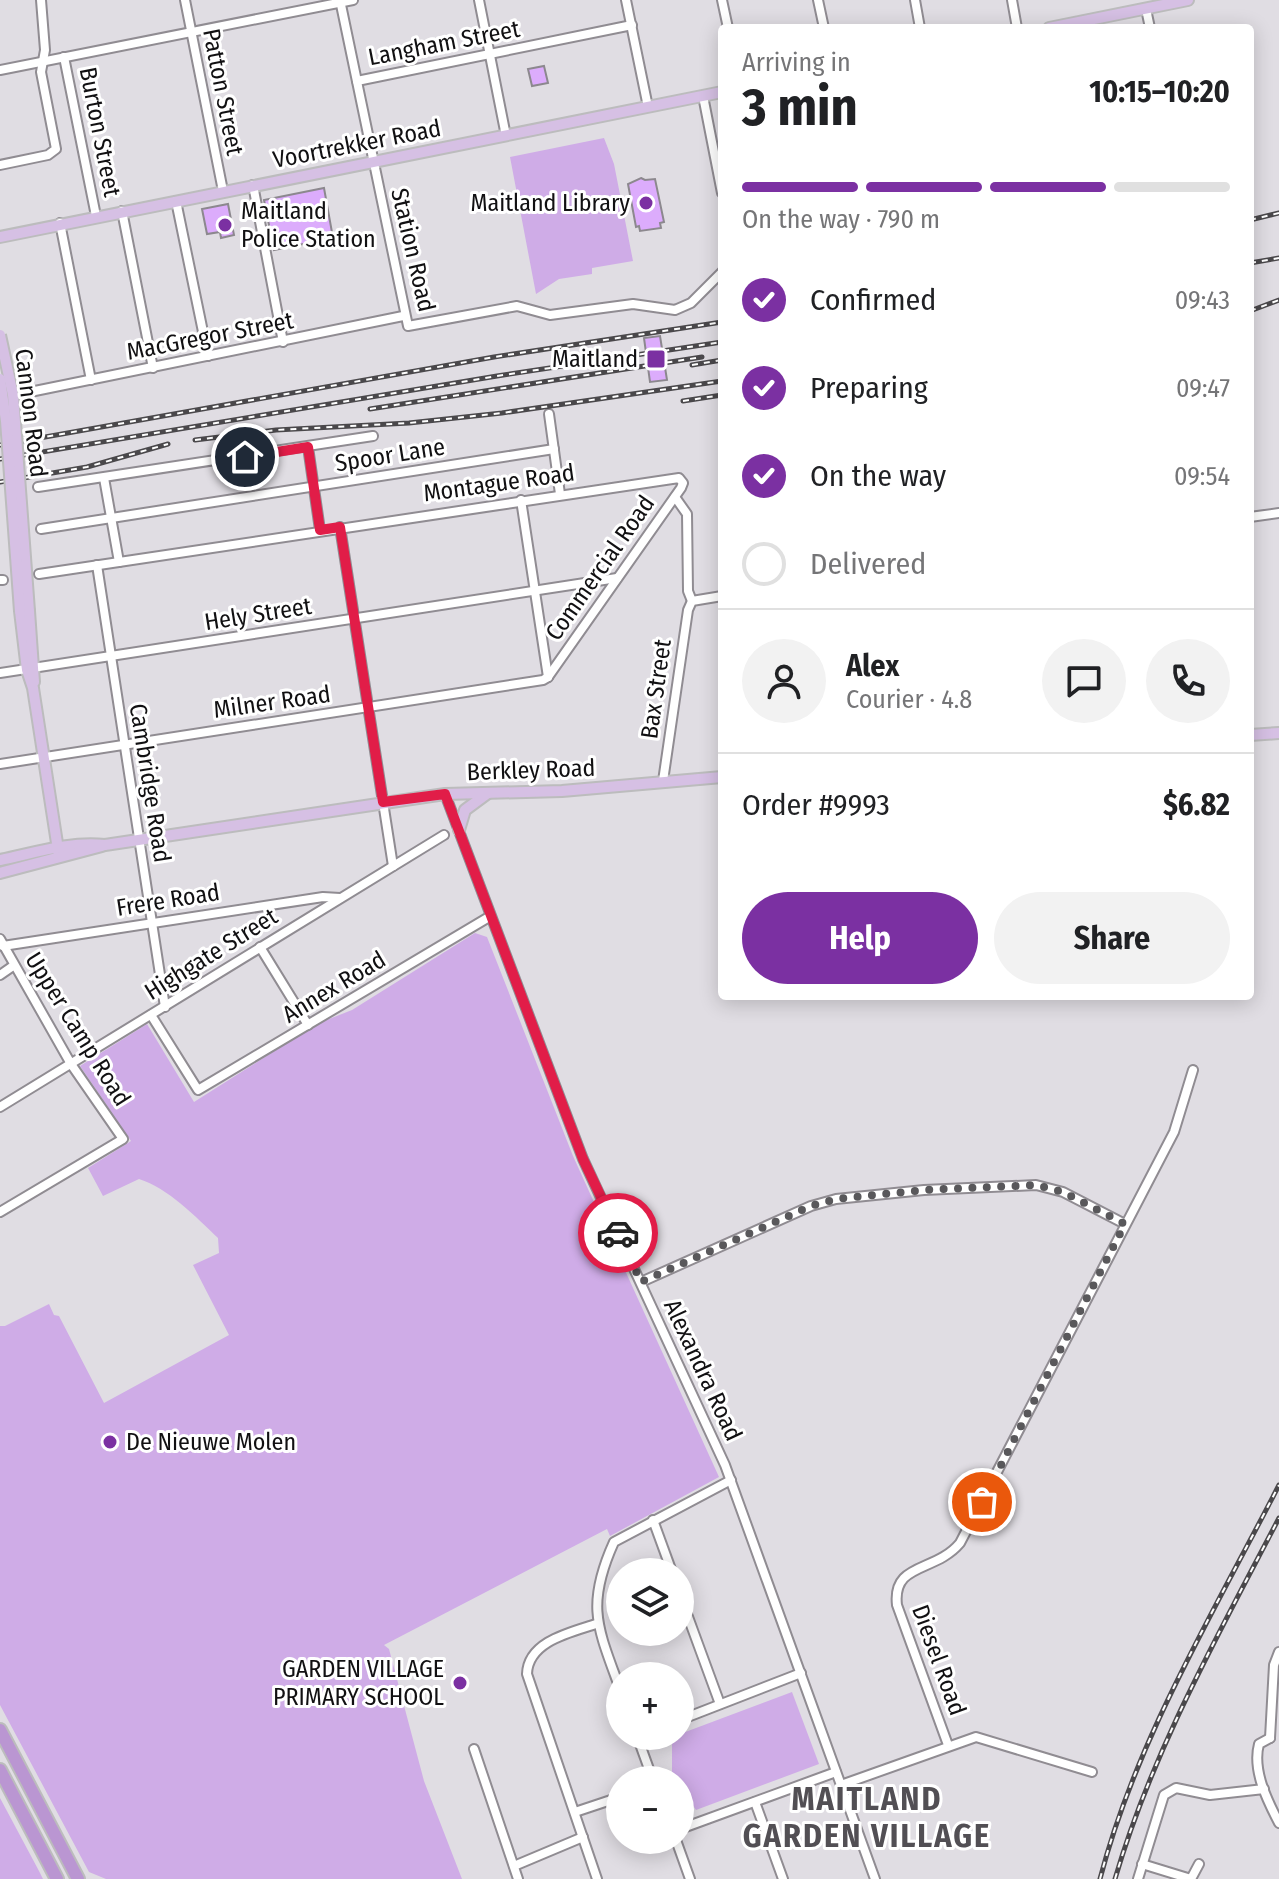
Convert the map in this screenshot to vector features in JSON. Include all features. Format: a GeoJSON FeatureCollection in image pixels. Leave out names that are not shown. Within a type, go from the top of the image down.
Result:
{"type":"FeatureCollection","features":[{"type":"Feature","properties":{"kind":"highway"},"geometry":{"type":"LineString","coordinates":[[0,1730],[76,1876]]}},
{"type":"Feature","properties":{"kind":"highway"},"geometry":{"type":"LineString","coordinates":[[0,1770],[55,1875]]}},
{"type":"Feature","properties":{"kind":"main road"},"geometry":{"type":"LineString","coordinates":[[1069,24],[1188,0]]}},
{"type":"Feature","properties":{"kind":"main road","name":"Voortrekker Road"},"geometry":{"type":"LineString","coordinates":[[0,237],[718,93]]}},
{"type":"Feature","properties":{"kind":"main road","name":"Cannon Road"},"geometry":{"type":"LineString","coordinates":[[0,335],[14,404],[24,611]]}},
{"type":"Feature","properties":{"kind":"main road","name":"Cannon Road"},"geometry":{"type":"LineString","coordinates":[[0,379],[33,688],[58,852]]}},
{"type":"Feature","properties":{"kind":"main road"},"geometry":{"type":"LineString","coordinates":[[1254,735],[1279,733]]}},
{"type":"Feature","properties":{"kind":"main road","name":"Berkley Road"},"geometry":{"type":"LineString","coordinates":[[0,873],[90,843],[105,845],[383,802],[445,794],[562,791],[718,777]]}},
{"type":"Feature","properties":{"kind":"main road"},"geometry":{"type":"LineString","coordinates":[[459,830],[465,810],[490,792]]}},
{"type":"Feature","properties":{"kind":"main road","name":"Berkley Road"},"geometry":{"type":"LineString","coordinates":[[0,860],[58,852]]}},
{"type":"Feature","properties":{"kind":"street"},"geometry":{"type":"LineString","coordinates":[[0,165],[48,155],[56,149],[41,72],[45,50],[41,0]]}},
{"type":"Feature","properties":{"kind":"street","name":"Patton Street"},"geometry":{"type":"LineString","coordinates":[[185,0],[223,191]]}},
{"type":"Feature","properties":{"kind":"street"},"geometry":{"type":"LineString","coordinates":[[0,70],[353,0]]}},
{"type":"Feature","properties":{"kind":"street"},"geometry":{"type":"LineString","coordinates":[[479,0],[506,136]]}},
{"type":"Feature","properties":{"kind":"street"},"geometry":{"type":"LineString","coordinates":[[626,0],[648,107]]}},
{"type":"Feature","properties":{"kind":"street"},"geometry":{"type":"LineString","coordinates":[[722,0],[727,24]]}},
{"type":"Feature","properties":{"kind":"street"},"geometry":{"type":"LineString","coordinates":[[818,0],[823,24]]}},
{"type":"Feature","properties":{"kind":"street"},"geometry":{"type":"LineString","coordinates":[[915,0],[919,24]]}},
{"type":"Feature","properties":{"kind":"street"},"geometry":{"type":"LineString","coordinates":[[1012,0],[1016,24]]}},
{"type":"Feature","properties":{"kind":"street","name":"Station Road"},"geometry":{"type":"LineString","coordinates":[[341,1],[406,324],[412,327],[517,306],[550,315],[633,304],[675,310],[691,303],[718,276]]}},
{"type":"Feature","properties":{"kind":"street"},"geometry":{"type":"LineString","coordinates":[[1146,9],[1149,24]]}},
{"type":"Feature","properties":{"kind":"street","name":"Langham Street"},"geometry":{"type":"LineString","coordinates":[[357,81],[632,25]]}},
{"type":"Feature","properties":{"kind":"street","name":"Burton Street"},"geometry":{"type":"LineString","coordinates":[[64,57],[96,216]]}},
{"type":"Feature","properties":{"kind":"street"},"geometry":{"type":"LineString","coordinates":[[703,96],[718,173]]}},
{"type":"Feature","properties":{"kind":"street"},"geometry":{"type":"LineString","coordinates":[[253,185],[283,342]]}},
{"type":"Feature","properties":{"kind":"street"},"geometry":{"type":"LineString","coordinates":[[176,201],[208,356]]}},
{"type":"Feature","properties":{"kind":"street"},"geometry":{"type":"LineString","coordinates":[[122,211],[153,368]]}},
{"type":"Feature","properties":{"kind":"street"},"geometry":{"type":"LineString","coordinates":[[60,223],[91,380]]}},
{"type":"Feature","properties":{"kind":"street","name":"MacGregor Street"},"geometry":{"type":"LineString","coordinates":[[25,393],[403,316]]}},
{"type":"Feature","properties":{"kind":"street"},"geometry":{"type":"LineString","coordinates":[[549,414],[560,494]]}},
{"type":"Feature","properties":{"kind":"street"},"geometry":{"type":"LineString","coordinates":[[38,487],[373,436]]}},
{"type":"Feature","properties":{"kind":"street"},"geometry":{"type":"LineString","coordinates":[[308,447],[320,530]]}},
{"type":"Feature","properties":{"kind":"street","name":"Spoor Lane"},"geometry":{"type":"LineString","coordinates":[[41,529],[554,449]]}},
{"type":"Feature","properties":{"kind":"street","name":"Montague Road"},"geometry":{"type":"LineString","coordinates":[[39,574],[673,477],[683,483]]}},
{"type":"Feature","properties":{"kind":"street"},"geometry":{"type":"LineString","coordinates":[[104,478],[119,562]]}},
{"type":"Feature","properties":{"kind":"street","name":"Commercial Road"},"geometry":{"type":"LineString","coordinates":[[548,677],[683,483]]}},
{"type":"Feature","properties":{"kind":"street","name":"Bax Street"},"geometry":{"type":"LineString","coordinates":[[663,781],[691,602],[688,591],[687,514],[675,497]]}},
{"type":"Feature","properties":{"kind":"street"},"geometry":{"type":"LineString","coordinates":[[521,500],[548,677]]}},
{"type":"Feature","properties":{"kind":"street"},"geometry":{"type":"LineString","coordinates":[[1254,516],[1279,513]]}},
{"type":"Feature","properties":{"kind":"street"},"geometry":{"type":"LineString","coordinates":[[340,527],[393,866]]}},
{"type":"Feature","properties":{"kind":"street","name":"Cambridge Road"},"geometry":{"type":"LineString","coordinates":[[97,565],[165,1007]]}},
{"type":"Feature","properties":{"kind":"street","name":"Hely Street"},"geometry":{"type":"LineString","coordinates":[[0,673],[617,578]]}},
{"type":"Feature","properties":{"kind":"street"},"geometry":{"type":"LineString","coordinates":[[691,602],[718,597]]}},
{"type":"Feature","properties":{"kind":"street","name":"Milner Road"},"geometry":{"type":"LineString","coordinates":[[0,764],[368,709],[548,677]]}},
{"type":"Feature","properties":{"kind":"street","name":"Alexandra Road"},"geometry":{"type":"LineString","coordinates":[[445,794],[583,1159],[731,1480],[875,1879]]}},
{"type":"Feature","properties":{"kind":"street","name":"Highgate Street"},"geometry":{"type":"LineString","coordinates":[[0,1107],[444,835]]}},
{"type":"Feature","properties":{"kind":"street","name":"Frere Road"},"geometry":{"type":"LineString","coordinates":[[2,943],[323,897],[340,898]]}},
{"type":"Feature","properties":{"kind":"street","name":"Annex Road"},"geometry":{"type":"LineString","coordinates":[[151,1015],[193,1087],[198,1090],[489,917]]}},
{"type":"Feature","properties":{"kind":"street","name":"Upper Camp Road"},"geometry":{"type":"LineString","coordinates":[[0,1212],[123,1139],[71,1064],[2,943]]}},
{"type":"Feature","properties":{"kind":"street"},"geometry":{"type":"LineString","coordinates":[[260,947],[308,1025]]}},
{"type":"Feature","properties":{"kind":"street"},"geometry":{"type":"LineString","coordinates":[[0,975],[13,966]]}},
{"type":"Feature","properties":{"kind":"street"},"geometry":{"type":"LineString","coordinates":[[641,1282],[811,1206],[836,1199],[924,1190],[1036,1185],[1063,1192],[1125,1224],[1174,1132],[1193,1070]]}},
{"type":"Feature","properties":{"kind":"street","name":"Diesel Road"},"geometry":{"type":"LineString","coordinates":[[948,1745],[897,1605],[895,1588],[901,1578],[937,1563],[950,1555],[960,1543],[1125,1224]]}},
{"type":"Feature","properties":{"kind":"street"},"geometry":{"type":"LineString","coordinates":[[610,1662],[596,1624],[597,1598],[614,1542],[731,1480]]}},
{"type":"Feature","properties":{"kind":"street"},"geometry":{"type":"LineString","coordinates":[[653,1520],[667,1558]]}},
{"type":"Feature","properties":{"kind":"street"},"geometry":{"type":"LineString","coordinates":[[596,1624],[553,1639],[528,1668],[597,1879]]}},
{"type":"Feature","properties":{"kind":"street"},"geometry":{"type":"LineString","coordinates":[[694,1633],[720,1704]]}},
{"type":"Feature","properties":{"kind":"street"},"geometry":{"type":"LineString","coordinates":[[1279,1652],[1274,1665],[1274,1738],[1262,1741],[1256,1757],[1264,1789],[1279,1823]]}},
{"type":"Feature","properties":{"kind":"street"},"geometry":{"type":"LineString","coordinates":[[694,1714],[801,1673]]}},
{"type":"Feature","properties":{"kind":"street"},"geometry":{"type":"LineString","coordinates":[[841,1785],[976,1737],[1092,1772]]}},
{"type":"Feature","properties":{"kind":"street"},"geometry":{"type":"LineString","coordinates":[[474,1749],[518,1879]]}},
{"type":"Feature","properties":{"kind":"street"},"geometry":{"type":"LineString","coordinates":[[694,1824],[836,1772]]}},
{"type":"Feature","properties":{"kind":"street"},"geometry":{"type":"LineString","coordinates":[[1138,1879],[1164,1795],[1169,1790],[1176,1788],[1210,1795],[1264,1789]]}},
{"type":"Feature","properties":{"kind":"street"},"geometry":{"type":"LineString","coordinates":[[575,1812],[606,1802]]}},
{"type":"Feature","properties":{"kind":"street"},"geometry":{"type":"LineString","coordinates":[[755,1802],[783,1879]]}},
{"type":"Feature","properties":{"kind":"street"},"geometry":{"type":"LineString","coordinates":[[514,1866],[583,1837]]}},
{"type":"Feature","properties":{"kind":"street"},"geometry":{"type":"LineString","coordinates":[[681,1854],[690,1879]]}},
{"type":"Feature","properties":{"kind":"street"},"geometry":{"type":"LineString","coordinates":[[1142,1864],[1191,1879],[1199,1864]]}},
{"type":"Feature","properties":{"kind":"shaded area"},"geometry":{"type":"Polygon","coordinates":[[[604,138],[614,164],[633,261],[592,268],[592,274],[559,279],[536,294],[510,157],[604,138]]]}},
{"type":"Feature","properties":{"kind":"shaded area"},"geometry":{"type":"Polygon","coordinates":[[[475,933],[487,937],[573,1156],[719,1477],[610,1536],[607,1529],[384,1645],[389,1649],[424,1781],[462,1879],[106,1879],[89,1872],[0,1705],[0,1326],[49,1304],[54,1315],[59,1316],[104,1403],[229,1335],[193,1265],[219,1253],[218,1238],[191,1212],[150,1183],[139,1179],[103,1196],[88,1168],[131,1141],[80,1066],[147,1024],[194,1102],[319,1023],[352,1010],[475,933]]]}},
{"type":"Feature","properties":{"kind":"shaded area"},"geometry":{"type":"Polygon","coordinates":[[[792,1692],[819,1764],[696,1810],[694,1766],[672,1766],[672,1750],[694,1750],[694,1729],[792,1692]]]}},
{"type":"Feature","properties":{"kind":"shaded area"},"geometry":{"type":"Polygon","coordinates":[[[0,1798],[39,1871],[43,1879],[0,1879],[0,1798]]]}},
{"type":"Feature","properties":{"kind":"building"},"geometry":{"type":"Polygon","coordinates":[[[544,66],[548,83],[532,86],[528,69],[544,66]]]}},
{"type":"Feature","properties":{"kind":"building","name":"Maitland Library"},"geometry":{"type":"Polygon","coordinates":[[[641,178],[655,179],[664,222],[660,223],[661,228],[640,231],[639,226],[636,227],[628,184],[641,178]]]}},
{"type":"Feature","properties":{"kind":"building"},"geometry":{"type":"Polygon","coordinates":[[[324,188],[333,238],[274,250],[264,200],[324,188]]]}},
{"type":"Feature","properties":{"kind":"building","name":"Maitland Police Station"},"geometry":{"type":"Polygon","coordinates":[[[228,204],[234,235],[221,238],[220,232],[207,234],[202,209],[228,204]]]}},
{"type":"Feature","properties":{"kind":"building"},"geometry":{"type":"Polygon","coordinates":[[[660,336],[667,380],[650,382],[644,338],[660,336]]]}},
{"type":"Feature","properties":{"kind":"railway"},"geometry":{"type":"LineString","coordinates":[[1254,219],[1279,213]]}},
{"type":"Feature","properties":{"kind":"railway"},"geometry":{"type":"LineString","coordinates":[[1254,262],[1279,258]]}},
{"type":"Feature","properties":{"kind":"railway"},"geometry":{"type":"LineString","coordinates":[[1254,309],[1279,300]]}},
{"type":"Feature","properties":{"kind":"railway"},"geometry":{"type":"LineString","coordinates":[[0,445],[494,357],[718,323]]}},
{"type":"Feature","properties":{"kind":"railway"},"geometry":{"type":"LineString","coordinates":[[0,459],[718,343]]}},
{"type":"Feature","properties":{"kind":"railway"},"geometry":{"type":"LineString","coordinates":[[370,409],[702,357]]}},
{"type":"Feature","properties":{"kind":"railway"},"geometry":{"type":"LineString","coordinates":[[692,365],[718,361]]}},
{"type":"Feature","properties":{"kind":"railway"},"geometry":{"type":"LineString","coordinates":[[195,440],[276,430],[409,423],[502,413],[718,382]]}},
{"type":"Feature","properties":{"kind":"railway"},"geometry":{"type":"LineString","coordinates":[[683,401],[718,396]]}},
{"type":"Feature","properties":{"kind":"railway"},"geometry":{"type":"LineString","coordinates":[[0,482],[87,467],[168,444]]}},
{"type":"Feature","properties":{"kind":"railway"},"geometry":{"type":"LineString","coordinates":[[1100,1879],[1115,1827],[1155,1727],[1279,1485]]}},
{"type":"Feature","properties":{"kind":"railway"},"geometry":{"type":"LineString","coordinates":[[1115,1879],[1130,1832],[1167,1740],[1279,1518]]}},
{"type":"Feature","properties":{"kind":"way so far"},"geometry":{"type":"LineString","coordinates":[[618,1233],[641,1282],[811,1206],[836,1199],[924,1190],[1036,1185],[1063,1192],[1125,1224],[982,1502]]}},
{"type":"Feature","properties":{"kind":"place","name":"Maitland Library"},"geometry":{"type":"Point","coordinates":[646,203]}},
{"type":"Feature","properties":{"kind":"place","name":"Maitland Police Station"},"geometry":{"type":"Point","coordinates":[225,225]}},
{"type":"Feature","properties":{"kind":"place","name":"Maitland"},"geometry":{"type":"Point","coordinates":[656,359]}},
{"type":"Feature","properties":{"kind":"place","name":"De Nieuwe Molen"},"geometry":{"type":"Point","coordinates":[110,1442]}},
{"type":"Feature","properties":{"kind":"place","name":"GARDEN VILLAGE PRIMARY SCHOOL"},"geometry":{"type":"Point","coordinates":[460,1683]}},
{"type":"Feature","properties":{"kind":"district","name":"MAITLAND GARDEN VILLAGE"},"geometry":{"type":"Point","coordinates":[867,1818]}},
{"type":"Feature","properties":{"kind":"route"},"geometry":{"type":"LineString","coordinates":[[245,457],[308,447],[320,530],[340,527],[383,802],[445,794],[583,1159],[618,1233]]}}]}
